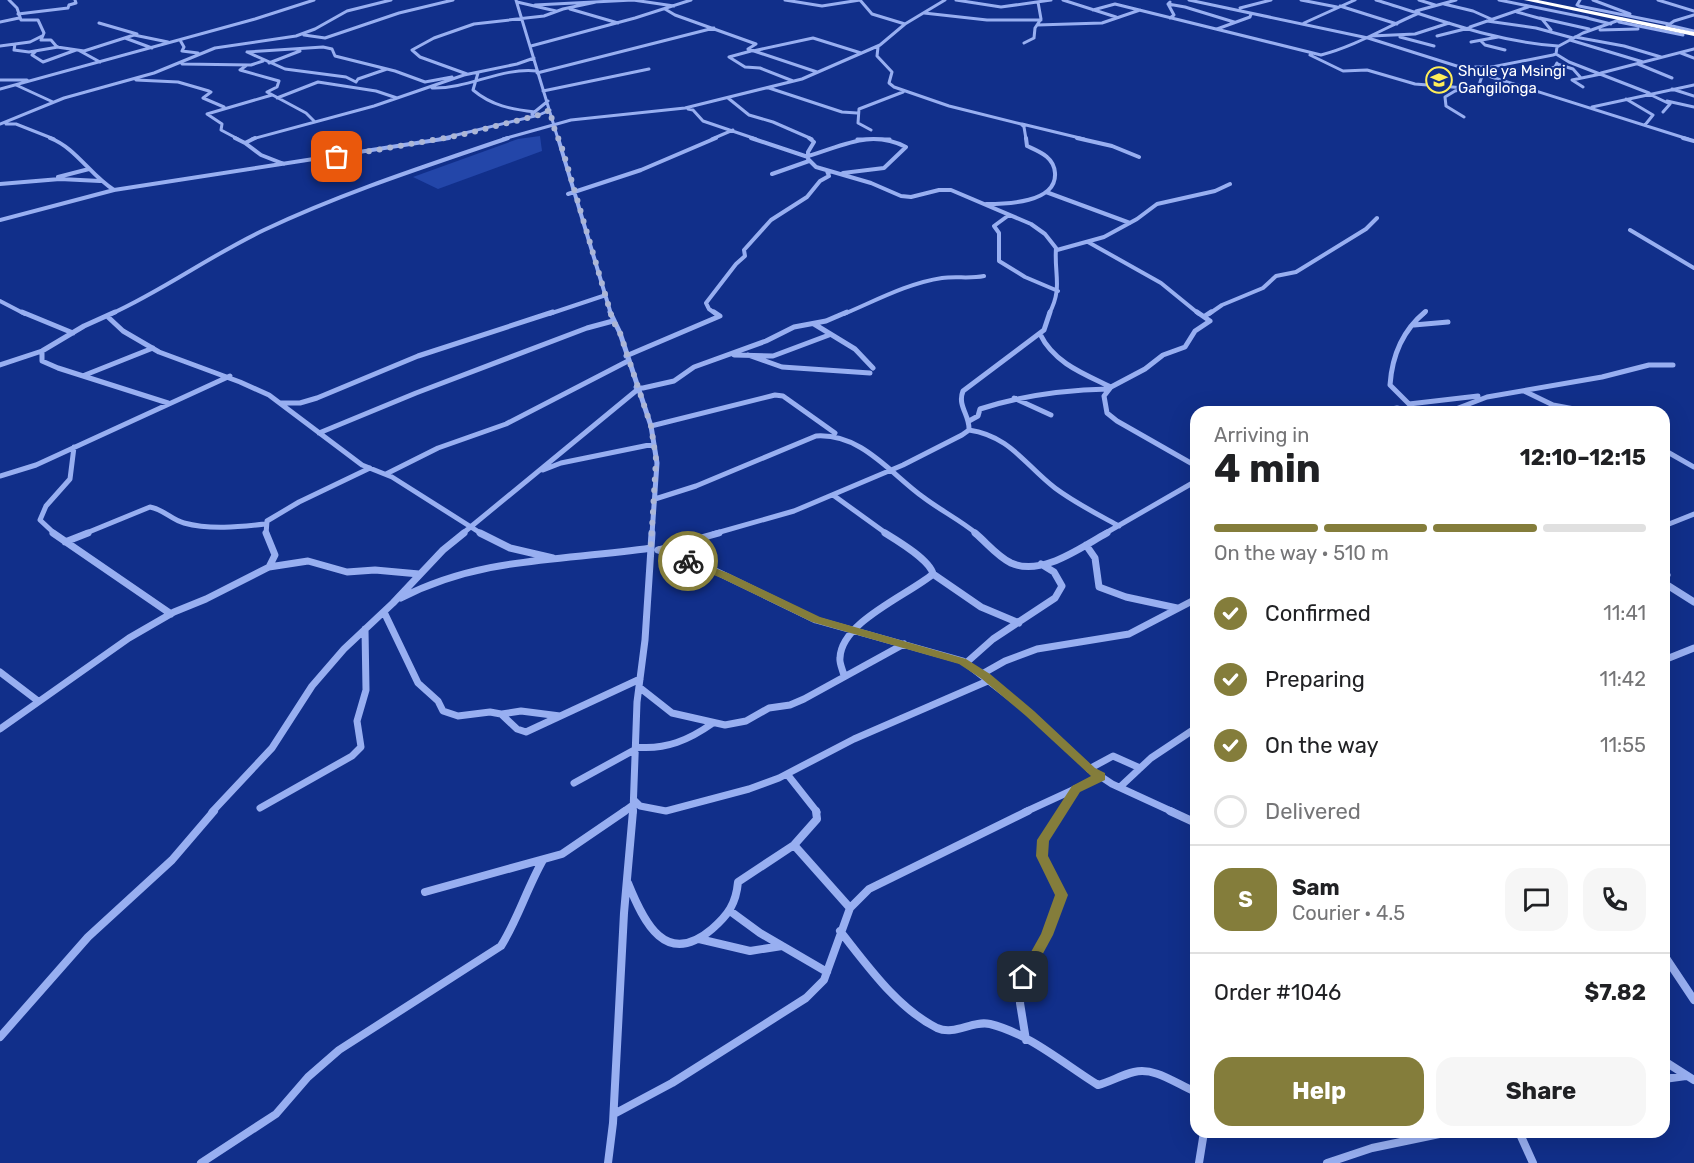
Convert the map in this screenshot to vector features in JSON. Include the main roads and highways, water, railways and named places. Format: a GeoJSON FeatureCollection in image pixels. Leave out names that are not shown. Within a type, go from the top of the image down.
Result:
{"type":"FeatureCollection","features":[{"type":"Feature","properties":{"kind":"highway"},"geometry":{"type":"LineString","coordinates":[[1529,4],[1576,7],[1588,15],[1694,32]]}},
{"type":"Feature","properties":{"kind":"place","name":"Shule ya Msingi Gangilonga"},"geometry":{"type":"Point","coordinates":[1439,80]}}]}
